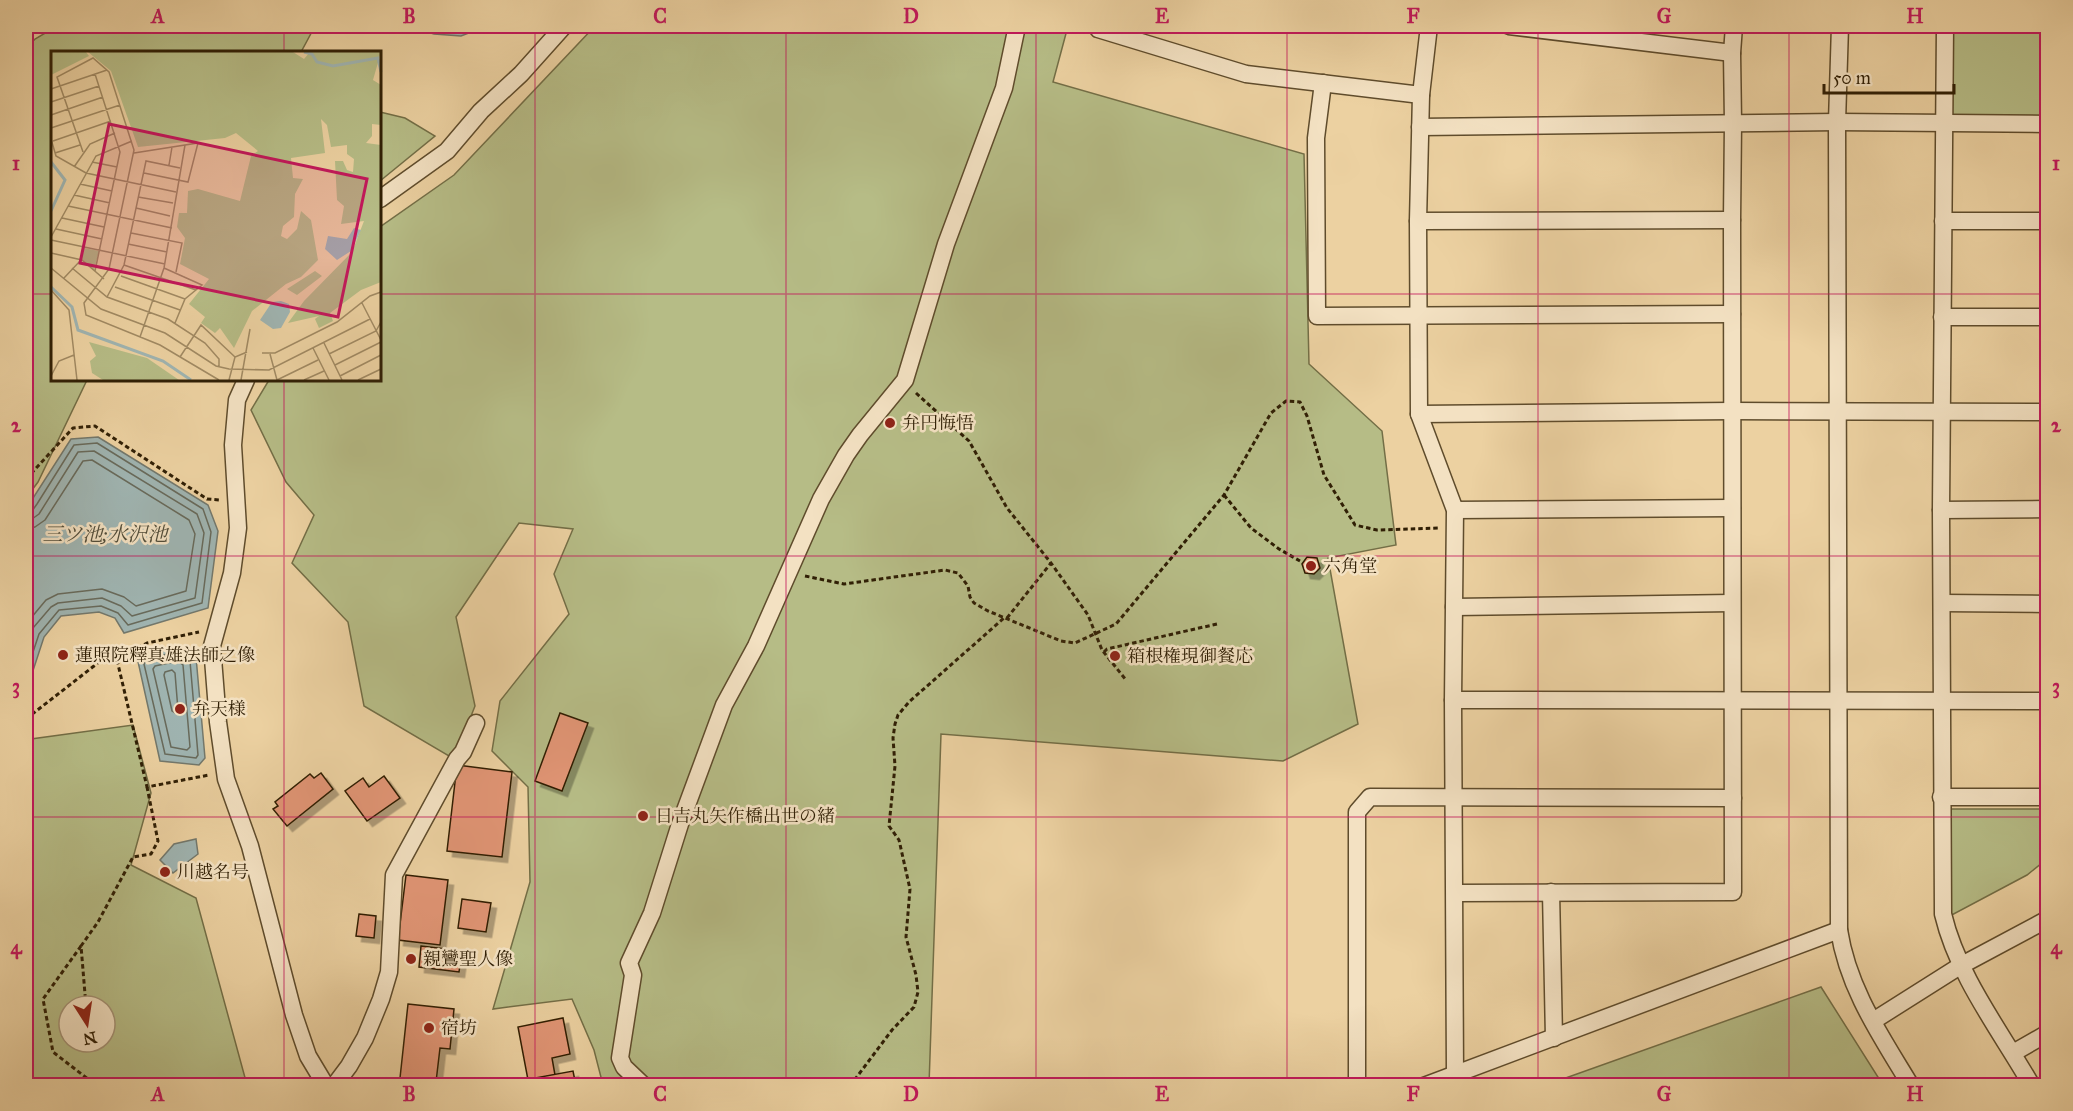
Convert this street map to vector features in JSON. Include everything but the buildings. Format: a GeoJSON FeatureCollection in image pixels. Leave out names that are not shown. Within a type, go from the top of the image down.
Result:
{"type":"FeatureCollection","features":[{"type":"Feature","properties":{"kind":"street"},"geometry":{"type":"LineString","coordinates":[[381,198],[447,151],[481,111],[521,74],[564,26]]}},
{"type":"Feature","properties":{"kind":"street"},"geometry":{"type":"LineString","coordinates":[[644,1086],[624,1067],[620,1058],[633,975],[629,963],[652,913],[724,705],[756,646],[821,499],[846,455],[905,380],[946,244],[1004,88],[1017,26]]}},
{"type":"Feature","properties":{"kind":"street"},"geometry":{"type":"LineString","coordinates":[[1100,26],[1098,29],[1246,74],[1421,95]]}},
{"type":"Feature","properties":{"kind":"street"},"geometry":{"type":"LineString","coordinates":[[1429,26],[1421,95],[1420,127],[1419,414],[1455,510],[1453,700],[1455,1074]]}},
{"type":"Feature","properties":{"kind":"street"},"geometry":{"type":"LineString","coordinates":[[1509,26],[1732,53]]}},
{"type":"Feature","properties":{"kind":"street"},"geometry":{"type":"LineString","coordinates":[[1455,893],[1733,892],[1732,53],[1734,26]]}},
{"type":"Feature","properties":{"kind":"street"},"geometry":{"type":"LineString","coordinates":[[1840,26],[1837,122],[1839,930],[1847,967],[1860,998],[1911,1086]]}},
{"type":"Feature","properties":{"kind":"street"},"geometry":{"type":"LineString","coordinates":[[1945,26],[1941,412],[1942,914],[1960,966],[2032,1086]]}},
{"type":"Feature","properties":{"kind":"street"},"geometry":{"type":"LineString","coordinates":[[1323,83],[1316,138],[1317,316],[1732,314]]}},
{"type":"Feature","properties":{"kind":"street"},"geometry":{"type":"LineString","coordinates":[[1420,127],[1837,122],[2048,124]]}},
{"type":"Feature","properties":{"kind":"street"},"geometry":{"type":"LineString","coordinates":[[1418,221],[1732,220]]}},
{"type":"Feature","properties":{"kind":"street"},"geometry":{"type":"LineString","coordinates":[[1942,221],[2048,221]]}},
{"type":"Feature","properties":{"kind":"street"},"geometry":{"type":"LineString","coordinates":[[1942,317],[2048,317]]}},
{"type":"Feature","properties":{"kind":"street"},"geometry":{"type":"LineString","coordinates":[[246,381],[237,400],[233,446],[238,528],[232,573],[212,646],[218,722],[225,771],[250,846],[294,1015],[308,1056],[326,1086]]}},
{"type":"Feature","properties":{"kind":"street"},"geometry":{"type":"LineString","coordinates":[[1419,414],[1732,411],[2048,412]]}},
{"type":"Feature","properties":{"kind":"street"},"geometry":{"type":"LineString","coordinates":[[1455,510],[1732,508]]}},
{"type":"Feature","properties":{"kind":"street"},"geometry":{"type":"LineString","coordinates":[[1941,510],[2048,509]]}},
{"type":"Feature","properties":{"kind":"street"},"geometry":{"type":"LineString","coordinates":[[1454,607],[1732,603]]}},
{"type":"Feature","properties":{"kind":"street"},"geometry":{"type":"LineString","coordinates":[[1942,603],[2048,604]]}},
{"type":"Feature","properties":{"kind":"street"},"geometry":{"type":"LineString","coordinates":[[1453,700],[2048,700]]}},
{"type":"Feature","properties":{"kind":"street"},"geometry":{"type":"LineString","coordinates":[[334,1086],[365,1038],[389,972],[394,875],[463,752],[476,723]]}},
{"type":"Feature","properties":{"kind":"street"},"geometry":{"type":"LineString","coordinates":[[1357,1086],[1357,812],[1370,797],[1732,798]]}},
{"type":"Feature","properties":{"kind":"street"},"geometry":{"type":"LineString","coordinates":[[1941,797],[2048,797]]}},
{"type":"Feature","properties":{"kind":"street"},"geometry":{"type":"LineString","coordinates":[[1551,892],[1554,1038]]}},
{"type":"Feature","properties":{"kind":"street"},"geometry":{"type":"LineString","coordinates":[[1873,1021],[1960,966],[2048,919]]}},
{"type":"Feature","properties":{"kind":"street"},"geometry":{"type":"LineString","coordinates":[[1424,1086],[1839,930]]}},
{"type":"Feature","properties":{"kind":"street"},"geometry":{"type":"LineString","coordinates":[[2013,1053],[2048,1033]]}},
{"type":"Feature","properties":{"kind":"path"},"geometry":{"type":"LineString","coordinates":[[905,380],[918,396],[969,441],[1007,508],[1051,563],[1088,615],[1104,652],[1126,680]]}},
{"type":"Feature","properties":{"kind":"path"},"geometry":{"type":"LineString","coordinates":[[789,572],[844,584],[945,570],[958,573],[964,579],[974,603],[1061,641],[1075,643],[1116,624],[1224,495],[1271,413],[1286,401],[1300,402],[1307,416],[1324,475],[1355,525],[1377,530],[1455,528]]}},
{"type":"Feature","properties":{"kind":"path"},"geometry":{"type":"LineString","coordinates":[[26,479],[73,428],[95,426],[207,499],[236,501]]}},
{"type":"Feature","properties":{"kind":"path"},"geometry":{"type":"LineString","coordinates":[[1224,495],[1251,528],[1300,561]]}},
{"type":"Feature","properties":{"kind":"path"},"geometry":{"type":"LineString","coordinates":[[850,1086],[892,1030],[914,1007],[918,992],[906,938],[910,889],[899,840],[889,826],[894,774],[893,738],[898,715],[909,702],[1005,618],[1051,563]]}},
{"type":"Feature","properties":{"kind":"path"},"geometry":{"type":"LineString","coordinates":[[1104,652],[1107,648],[1217,624]]}},
{"type":"Feature","properties":{"kind":"path"},"geometry":{"type":"LineString","coordinates":[[26,719],[103,659],[117,659],[147,644],[218,627]]}},
{"type":"Feature","properties":{"kind":"path"},"geometry":{"type":"LineString","coordinates":[[98,1086],[53,1052],[43,999],[98,922],[133,857],[151,854],[158,841],[117,659]]}},
{"type":"Feature","properties":{"kind":"path"},"geometry":{"type":"LineString","coordinates":[[147,788],[225,771]]}},
{"type":"Feature","properties":{"kind":"path"},"geometry":{"type":"LineString","coordinates":[[81,946],[85,994]]}},
{"type":"Feature","properties":{"kind":"green space"},"geometry":{"type":"Polygon","coordinates":[[[57,26],[315,26],[302,51],[51,51],[51,381],[87,381],[38,482],[26,498],[26,49],[35,39],[57,26]]]}},
{"type":"Feature","properties":{"kind":"green space"},"geometry":{"type":"Polygon","coordinates":[[[595,26],[1068,26],[1053,82],[1304,154],[1309,364],[1382,431],[1396,545],[1328,558],[1358,724],[1283,761],[941,734],[929,1085],[603,1085],[594,1050],[572,999],[493,1009],[530,882],[528,787],[492,751],[500,701],[569,614],[554,574],[573,529],[519,523],[456,617],[475,706],[454,759],[364,706],[348,622],[292,563],[314,515],[286,482],[251,410],[268,381],[381,381],[381,226],[454,175],[595,26]]]}},
{"type":"Feature","properties":{"kind":"green space"},"geometry":{"type":"Polygon","coordinates":[[[1950,26],[2047,26],[2047,119],[1949,118],[1950,26]]]}},
{"type":"Feature","properties":{"kind":"green space"},"geometry":{"type":"Polygon","coordinates":[[[381,112],[405,118],[435,136],[381,180],[381,112]]]}},
{"type":"Feature","properties":{"kind":"green space"},"geometry":{"type":"Polygon","coordinates":[[[133,725],[151,793],[131,865],[196,898],[247,1085],[26,1085],[26,745],[31,739],[133,725]]]}},
{"type":"Feature","properties":{"kind":"green space"},"geometry":{"type":"Polygon","coordinates":[[[1950,809],[2047,809],[2047,859],[2027,875],[1948,917],[1950,809]]]}},
{"type":"Feature","properties":{"kind":"green space"},"geometry":{"type":"Polygon","coordinates":[[[1821,987],[1883,1085],[1546,1085],[1821,987]]]}},
{"type":"Feature","properties":{"kind":"water"},"geometry":{"type":"Polygon","coordinates":[[[407,26],[487,26],[461,36],[434,34],[407,26]]]}},
{"type":"Feature","properties":{"kind":"water","name":"三ツ池;水沢池"},"geometry":{"type":"Polygon","coordinates":[[[98,437],[208,505],[218,531],[208,608],[124,633],[115,618],[99,612],[61,616],[44,637],[26,692],[26,509],[71,439],[98,437]]]}},
{"type":"Feature","properties":{"kind":"water"},"geometry":{"type":"Polygon","coordinates":[[[183,647],[196,657],[205,758],[199,765],[160,761],[137,657],[166,648],[183,647]]]}},
{"type":"Feature","properties":{"kind":"water"},"geometry":{"type":"Polygon","coordinates":[[[196,839],[198,854],[173,873],[160,860],[174,844],[196,839]]]}},
{"type":"Feature","properties":{"kind":"place","name":"弁円悔悟"},"geometry":{"type":"Point","coordinates":[890,423]}},
{"type":"Feature","properties":{"kind":"place","name":"六角堂"},"geometry":{"type":"Point","coordinates":[1311,566]}},
{"type":"Feature","properties":{"kind":"place","name":"蓮照院釋真雄法師之像"},"geometry":{"type":"Point","coordinates":[63,655]}},
{"type":"Feature","properties":{"kind":"place","name":"箱根権現御餐応"},"geometry":{"type":"Point","coordinates":[1115,656]}},
{"type":"Feature","properties":{"kind":"place","name":"弁天様"},"geometry":{"type":"Point","coordinates":[180,709]}},
{"type":"Feature","properties":{"kind":"place","name":"日吉丸矢作橋出世の緒"},"geometry":{"type":"Point","coordinates":[643,816]}},
{"type":"Feature","properties":{"kind":"place","name":"川越名号"},"geometry":{"type":"Point","coordinates":[165,872]}},
{"type":"Feature","properties":{"kind":"place","name":"親鸞聖人像"},"geometry":{"type":"Point","coordinates":[411,959]}},
{"type":"Feature","properties":{"kind":"place","name":"宿坊"},"geometry":{"type":"Point","coordinates":[429,1028]}}]}
